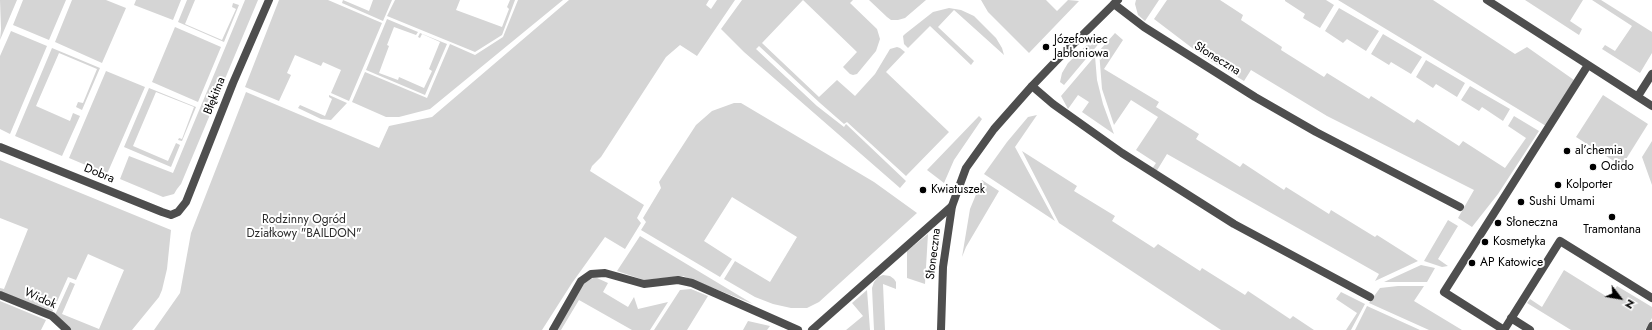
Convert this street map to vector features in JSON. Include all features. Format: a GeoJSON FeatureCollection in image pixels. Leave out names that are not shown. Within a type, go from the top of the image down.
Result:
{"type":"FeatureCollection","features":[{"type":"Feature","properties":{"kind":"street","name":"Błękitna"},"geometry":{"type":"LineString","coordinates":[[186,202],[233,84],[269,0]]}},
{"type":"Feature","properties":{"kind":"street"},"geometry":{"type":"LineString","coordinates":[[1487,0],[1652,106]]}},
{"type":"Feature","properties":{"kind":"street","name":"Słoneczna"},"geometry":{"type":"LineString","coordinates":[[940,330],[943,267],[952,206],[966,168],[994,129],[1032,86],[1116,2],[1144,27],[1248,93],[1316,132],[1460,207]]}},
{"type":"Feature","properties":{"kind":"street"},"geometry":{"type":"LineString","coordinates":[[1588,65],[1444,292],[1504,330],[1560,241],[1652,298]]}},
{"type":"Feature","properties":{"kind":"street"},"geometry":{"type":"LineString","coordinates":[[1638,96],[1652,74]]}},
{"type":"Feature","properties":{"kind":"street"},"geometry":{"type":"LineString","coordinates":[[1032,86],[1053,104],[1122,153],[1234,224],[1370,297]]}},
{"type":"Feature","properties":{"kind":"street","name":"Dobra"},"geometry":{"type":"LineString","coordinates":[[0,147],[167,214],[178,212],[186,202]]}},
{"type":"Feature","properties":{"kind":"street"},"geometry":{"type":"LineString","coordinates":[[812,330],[952,206]]}},
{"type":"Feature","properties":{"kind":"street"},"geometry":{"type":"LineString","coordinates":[[552,330],[582,281],[591,274],[605,273],[644,284],[678,280],[692,283],[798,330]]}},
{"type":"Feature","properties":{"kind":"street","name":"Widok"},"geometry":{"type":"LineString","coordinates":[[0,295],[52,316],[67,330]]}},
{"type":"Feature","properties":{"kind":"street"},"geometry":{"type":"LineString","coordinates":[[1511,318],[1530,330]]}},
{"type":"Feature","properties":{"kind":"street"},"geometry":{"type":"LineString","coordinates":[[1650,330],[1652,326]]}},
{"type":"Feature","properties":{"kind":"green space"},"geometry":{"type":"Polygon","coordinates":[[[0,0],[17,0],[0,40],[1,29],[0,0]]]}},
{"type":"Feature","properties":{"kind":"green space"},"geometry":{"type":"Polygon","coordinates":[[[23,0],[66,0],[49,40],[13,25],[23,0]]]}},
{"type":"Feature","properties":{"kind":"green space"},"geometry":{"type":"Polygon","coordinates":[[[72,0],[106,0],[126,8],[102,63],[55,42],[72,0]]]}},
{"type":"Feature","properties":{"kind":"green space"},"geometry":{"type":"Polygon","coordinates":[[[136,0],[181,0],[173,20],[134,5],[136,0]]]}},
{"type":"Feature","properties":{"kind":"green space"},"geometry":{"type":"Polygon","coordinates":[[[187,0],[195,0],[185,24],[222,40],[236,9],[232,7],[233,3],[239,5],[224,42],[178,22],[187,0]]]}},
{"type":"Feature","properties":{"kind":"green space"},"geometry":{"type":"Polygon","coordinates":[[[245,0],[258,0],[181,184],[174,194],[163,197],[120,179],[129,156],[173,173],[245,0]]]}},
{"type":"Feature","properties":{"kind":"green space"},"geometry":{"type":"Polygon","coordinates":[[[279,0],[328,0],[382,23],[349,101],[331,93],[341,70],[323,62],[321,66],[295,55],[287,73],[291,75],[279,101],[245,87],[279,0]]]}},
{"type":"Feature","properties":{"kind":"green space"},"geometry":{"type":"Polygon","coordinates":[[[343,0],[369,11],[373,0],[392,0],[383,21],[342,3],[343,0]]]}},
{"type":"Feature","properties":{"kind":"green space"},"geometry":{"type":"Polygon","coordinates":[[[395,0],[460,0],[456,10],[502,27],[509,9],[507,7],[510,0],[515,0],[502,35],[475,52],[387,16],[395,0]]]}},
{"type":"Feature","properties":{"kind":"green space"},"geometry":{"type":"Polygon","coordinates":[[[518,0],[563,0],[430,109],[399,117],[386,117],[352,102],[365,72],[427,98],[450,44],[475,55],[503,37],[518,0]]]}},
{"type":"Feature","properties":{"kind":"green space","name":"Rodzinny Ogród Działkowy \"BAILDON\""},"geometry":{"type":"Polygon","coordinates":[[[569,0],[709,0],[706,5],[711,9],[717,0],[735,0],[697,56],[680,45],[666,57],[601,157],[592,166],[590,171],[644,205],[637,218],[641,223],[625,249],[605,237],[572,283],[542,330],[154,330],[180,293],[191,233],[246,92],[379,148],[389,126],[432,117],[569,0]]]}},
{"type":"Feature","properties":{"kind":"green space"},"geometry":{"type":"Polygon","coordinates":[[[742,0],[803,0],[762,43],[819,97],[837,80],[855,96],[875,74],[890,49],[897,47],[905,52],[886,72],[949,132],[906,176],[847,122],[844,124],[820,103],[759,46],[756,49],[817,106],[844,127],[846,124],[906,181],[900,188],[744,52],[721,29],[742,0]]]}},
{"type":"Feature","properties":{"kind":"green space"},"geometry":{"type":"Polygon","coordinates":[[[803,0],[853,0],[850,3],[877,29],[880,39],[876,51],[857,74],[850,74],[843,67],[857,52],[803,0]]]}},
{"type":"Feature","properties":{"kind":"green space"},"geometry":{"type":"Polygon","coordinates":[[[869,0],[926,0],[905,18],[891,20],[869,0]]]}},
{"type":"Feature","properties":{"kind":"green space"},"geometry":{"type":"Polygon","coordinates":[[[981,0],[1046,0],[1057,11],[1068,0],[1079,1],[1029,53],[988,12],[981,0]]]}},
{"type":"Feature","properties":{"kind":"green space"},"geometry":{"type":"Polygon","coordinates":[[[1136,0],[1159,0],[1145,21],[1138,15],[1135,4],[1136,0]]]}},
{"type":"Feature","properties":{"kind":"green space"},"geometry":{"type":"Polygon","coordinates":[[[1167,0],[1220,0],[1243,15],[1241,20],[1282,47],[1281,50],[1324,77],[1327,73],[1369,99],[1371,96],[1414,123],[1417,119],[1459,146],[1463,141],[1505,168],[1526,138],[1508,126],[1514,116],[1539,131],[1498,194],[1472,227],[1458,218],[1474,190],[1327,116],[1251,70],[1244,81],[1204,57],[1154,19],[1167,0]]]}},
{"type":"Feature","properties":{"kind":"green space"},"geometry":{"type":"Polygon","coordinates":[[[1285,0],[1326,0],[1334,5],[1320,28],[1303,18],[1305,14],[1285,0]]]}},
{"type":"Feature","properties":{"kind":"green space"},"geometry":{"type":"Polygon","coordinates":[[[1338,0],[1433,0],[1515,54],[1527,47],[1574,80],[1546,126],[1338,0]]]}},
{"type":"Feature","properties":{"kind":"green space"},"geometry":{"type":"Polygon","coordinates":[[[1525,0],[1583,0],[1570,21],[1582,29],[1579,35],[1525,0]]]}},
{"type":"Feature","properties":{"kind":"green space"},"geometry":{"type":"Polygon","coordinates":[[[1592,0],[1601,0],[1652,32],[1652,53],[1640,73],[1602,49],[1605,45],[1615,51],[1632,26],[1592,0]]]}},
{"type":"Feature","properties":{"kind":"green space"},"geometry":{"type":"Polygon","coordinates":[[[949,8],[961,10],[974,16],[996,38],[1004,55],[954,10],[938,27],[974,61],[971,65],[930,26],[908,48],[904,44],[903,36],[905,34],[933,12],[949,8]]]}},
{"type":"Feature","properties":{"kind":"green space"},"geometry":{"type":"Polygon","coordinates":[[[1339,8],[1379,31],[1366,51],[1347,39],[1343,43],[1325,31],[1339,8]]]}},
{"type":"Feature","properties":{"kind":"green space"},"geometry":{"type":"Polygon","coordinates":[[[387,19],[418,32],[416,35],[394,27],[379,73],[398,80],[399,77],[424,88],[432,71],[429,69],[440,42],[422,34],[420,38],[418,37],[420,33],[447,44],[425,95],[366,70],[387,19]]]}},
{"type":"Feature","properties":{"kind":"green space"},"geometry":{"type":"Polygon","coordinates":[[[175,27],[221,47],[198,102],[152,82],[175,27]]]}},
{"type":"Feature","properties":{"kind":"green space"},"geometry":{"type":"Polygon","coordinates":[[[11,31],[47,46],[10,134],[0,129],[0,56],[11,31]]]}},
{"type":"Feature","properties":{"kind":"green space"},"geometry":{"type":"Polygon","coordinates":[[[1115,33],[1123,40],[1104,69],[1159,102],[1156,107],[1199,134],[1196,139],[1240,167],[1243,163],[1284,190],[1286,187],[1329,214],[1331,210],[1375,237],[1377,235],[1418,261],[1375,281],[1379,274],[1167,154],[1156,172],[1152,169],[1156,163],[1136,150],[1158,117],[1131,100],[1114,125],[1102,89],[1099,51],[1115,33]]]}},
{"type":"Feature","properties":{"kind":"green space"},"geometry":{"type":"Polygon","coordinates":[[[1383,34],[1422,57],[1411,74],[1391,62],[1389,65],[1371,54],[1383,34]]]}},
{"type":"Feature","properties":{"kind":"green space"},"geometry":{"type":"Polygon","coordinates":[[[1097,35],[1101,37],[1101,41],[1064,85],[1060,82],[1062,73],[1068,63],[1097,35]]]}},
{"type":"Feature","properties":{"kind":"green space"},"geometry":{"type":"Polygon","coordinates":[[[52,48],[100,68],[82,110],[76,107],[78,102],[83,103],[97,69],[59,53],[36,106],[70,121],[73,113],[80,116],[62,156],[15,136],[52,48]]]}},
{"type":"Feature","properties":{"kind":"green space"},"geometry":{"type":"Polygon","coordinates":[[[1095,56],[1097,80],[1103,104],[1114,134],[1082,112],[1089,102],[1078,95],[1068,109],[1061,96],[1095,56]]]}},
{"type":"Feature","properties":{"kind":"green space"},"geometry":{"type":"Polygon","coordinates":[[[1426,60],[1465,83],[1457,97],[1436,84],[1433,88],[1416,77],[1426,60]]]}},
{"type":"Feature","properties":{"kind":"green space"},"geometry":{"type":"Polygon","coordinates":[[[106,71],[145,87],[107,174],[69,158],[106,71]]]}},
{"type":"Feature","properties":{"kind":"green space"},"geometry":{"type":"Polygon","coordinates":[[[1470,86],[1510,109],[1503,121],[1482,107],[1479,111],[1461,100],[1470,86]]]}},
{"type":"Feature","properties":{"kind":"green space"},"geometry":{"type":"Polygon","coordinates":[[[149,88],[196,107],[182,141],[178,140],[179,138],[182,139],[194,107],[156,92],[133,146],[168,161],[176,143],[180,145],[171,167],[124,147],[149,88]]]}},
{"type":"Feature","properties":{"kind":"green space"},"geometry":{"type":"Polygon","coordinates":[[[329,95],[347,103],[331,120],[321,119],[298,108],[300,105],[325,116],[332,99],[329,95]]]}},
{"type":"Feature","properties":{"kind":"green space"},"geometry":{"type":"Polygon","coordinates":[[[1603,95],[1648,124],[1623,164],[1617,163],[1576,137],[1603,95]]]}},
{"type":"Feature","properties":{"kind":"green space"},"geometry":{"type":"Polygon","coordinates":[[[734,103],[741,103],[874,182],[917,213],[819,302],[807,308],[791,308],[773,304],[755,297],[724,279],[735,261],[770,282],[797,237],[732,197],[704,241],[732,259],[720,277],[641,230],[646,222],[643,218],[661,188],[659,182],[696,125],[712,111],[734,103]]]}},
{"type":"Feature","properties":{"kind":"green space"},"geometry":{"type":"Polygon","coordinates":[[[1037,115],[1015,147],[1055,221],[984,174],[1007,142],[1028,117],[1037,115]]]}},
{"type":"Feature","properties":{"kind":"green space"},"geometry":{"type":"Polygon","coordinates":[[[979,116],[982,119],[954,160],[944,183],[927,170],[979,116]]]}},
{"type":"Feature","properties":{"kind":"green space"},"geometry":{"type":"Polygon","coordinates":[[[1652,141],[1652,185],[1642,157],[1652,141]]]}},
{"type":"Feature","properties":{"kind":"green space"},"geometry":{"type":"Polygon","coordinates":[[[1022,151],[1077,186],[1074,191],[1115,216],[1112,221],[1154,248],[1158,244],[1200,271],[1202,268],[1245,295],[1248,291],[1290,319],[1293,316],[1314,330],[1221,330],[1059,223],[1022,151]]]}},
{"type":"Feature","properties":{"kind":"green space"},"geometry":{"type":"Polygon","coordinates":[[[0,160],[171,230],[167,269],[162,290],[159,297],[132,330],[69,330],[55,315],[70,282],[75,284],[62,314],[99,329],[124,270],[88,254],[76,280],[68,277],[52,313],[0,293],[0,288],[4,289],[28,229],[0,218],[0,160]]]}},
{"type":"Feature","properties":{"kind":"green space"},"geometry":{"type":"Polygon","coordinates":[[[982,180],[999,191],[966,247],[962,257],[970,209],[982,180]]]}},
{"type":"Feature","properties":{"kind":"green space"},"geometry":{"type":"Polygon","coordinates":[[[1448,220],[1458,226],[1438,259],[1448,266],[1442,267],[1424,261],[1448,220]]]}},
{"type":"Feature","properties":{"kind":"green space"},"geometry":{"type":"Polygon","coordinates":[[[928,234],[925,284],[907,278],[907,251],[928,234]]]}},
{"type":"Feature","properties":{"kind":"green space"},"geometry":{"type":"Polygon","coordinates":[[[640,236],[753,304],[683,276],[644,280],[617,271],[640,236]]]}},
{"type":"Feature","properties":{"kind":"green space"},"geometry":{"type":"Polygon","coordinates":[[[1421,265],[1435,268],[1427,282],[1384,282],[1421,265]]]}},
{"type":"Feature","properties":{"kind":"green space"},"geometry":{"type":"Polygon","coordinates":[[[1564,270],[1609,298],[1617,286],[1652,307],[1652,318],[1645,330],[1571,330],[1527,303],[1530,299],[1542,307],[1564,270]]]}},
{"type":"Feature","properties":{"kind":"green space"},"geometry":{"type":"Polygon","coordinates":[[[883,275],[890,276],[894,279],[896,282],[896,289],[883,284],[885,330],[874,330],[872,288],[878,277],[883,275]]]}},
{"type":"Feature","properties":{"kind":"green space"},"geometry":{"type":"Polygon","coordinates":[[[593,278],[597,278],[608,283],[603,292],[628,307],[634,297],[638,309],[668,302],[650,330],[632,330],[579,300],[561,330],[555,330],[582,284],[593,278]]]}},
{"type":"Feature","properties":{"kind":"green space"},"geometry":{"type":"Polygon","coordinates":[[[1424,286],[1414,301],[1462,330],[1429,330],[1369,303],[1380,288],[1424,286]]]}},
{"type":"Feature","properties":{"kind":"green space"},"geometry":{"type":"Polygon","coordinates":[[[691,289],[708,296],[687,330],[654,330],[680,290],[691,289]]]}},
{"type":"Feature","properties":{"kind":"green space"},"geometry":{"type":"Polygon","coordinates":[[[867,290],[870,330],[846,330],[863,316],[852,303],[867,290]]]}},
{"type":"Feature","properties":{"kind":"green space"},"geometry":{"type":"Polygon","coordinates":[[[1341,292],[1365,304],[1351,330],[1346,330],[1357,313],[1336,299],[1341,292]]]}},
{"type":"Feature","properties":{"kind":"green space"},"geometry":{"type":"Polygon","coordinates":[[[0,301],[46,320],[41,330],[0,330],[0,301]]]}},
{"type":"Feature","properties":{"kind":"green space"},"geometry":{"type":"Polygon","coordinates":[[[1367,306],[1420,330],[1355,330],[1367,306]]]}},
{"type":"Feature","properties":{"kind":"green space"},"geometry":{"type":"Polygon","coordinates":[[[748,321],[770,326],[767,330],[743,330],[748,321]]]}},
{"type":"Feature","properties":{"kind":"place","name":"Józefowiec Jabłoniowa"},"geometry":{"type":"Point","coordinates":[1046,47]}},
{"type":"Feature","properties":{"kind":"place","name":"al’chemia"},"geometry":{"type":"Point","coordinates":[1567,151]}},
{"type":"Feature","properties":{"kind":"place","name":"Odido"},"geometry":{"type":"Point","coordinates":[1593,167]}},
{"type":"Feature","properties":{"kind":"place","name":"Kolporter"},"geometry":{"type":"Point","coordinates":[1558,185]}},
{"type":"Feature","properties":{"kind":"place","name":"Kwiatuszek"},"geometry":{"type":"Point","coordinates":[923,190]}},
{"type":"Feature","properties":{"kind":"place","name":"Sushi Umami"},"geometry":{"type":"Point","coordinates":[1521,202]}},
{"type":"Feature","properties":{"kind":"place","name":"Tramontana"},"geometry":{"type":"Point","coordinates":[1612,217]}},
{"type":"Feature","properties":{"kind":"place","name":"Słoneczna"},"geometry":{"type":"Point","coordinates":[1498,223]}},
{"type":"Feature","properties":{"kind":"place","name":"Kosmetyka"},"geometry":{"type":"Point","coordinates":[1485,242]}},
{"type":"Feature","properties":{"kind":"place","name":"AP Katowice"},"geometry":{"type":"Point","coordinates":[1472,263]}}]}
